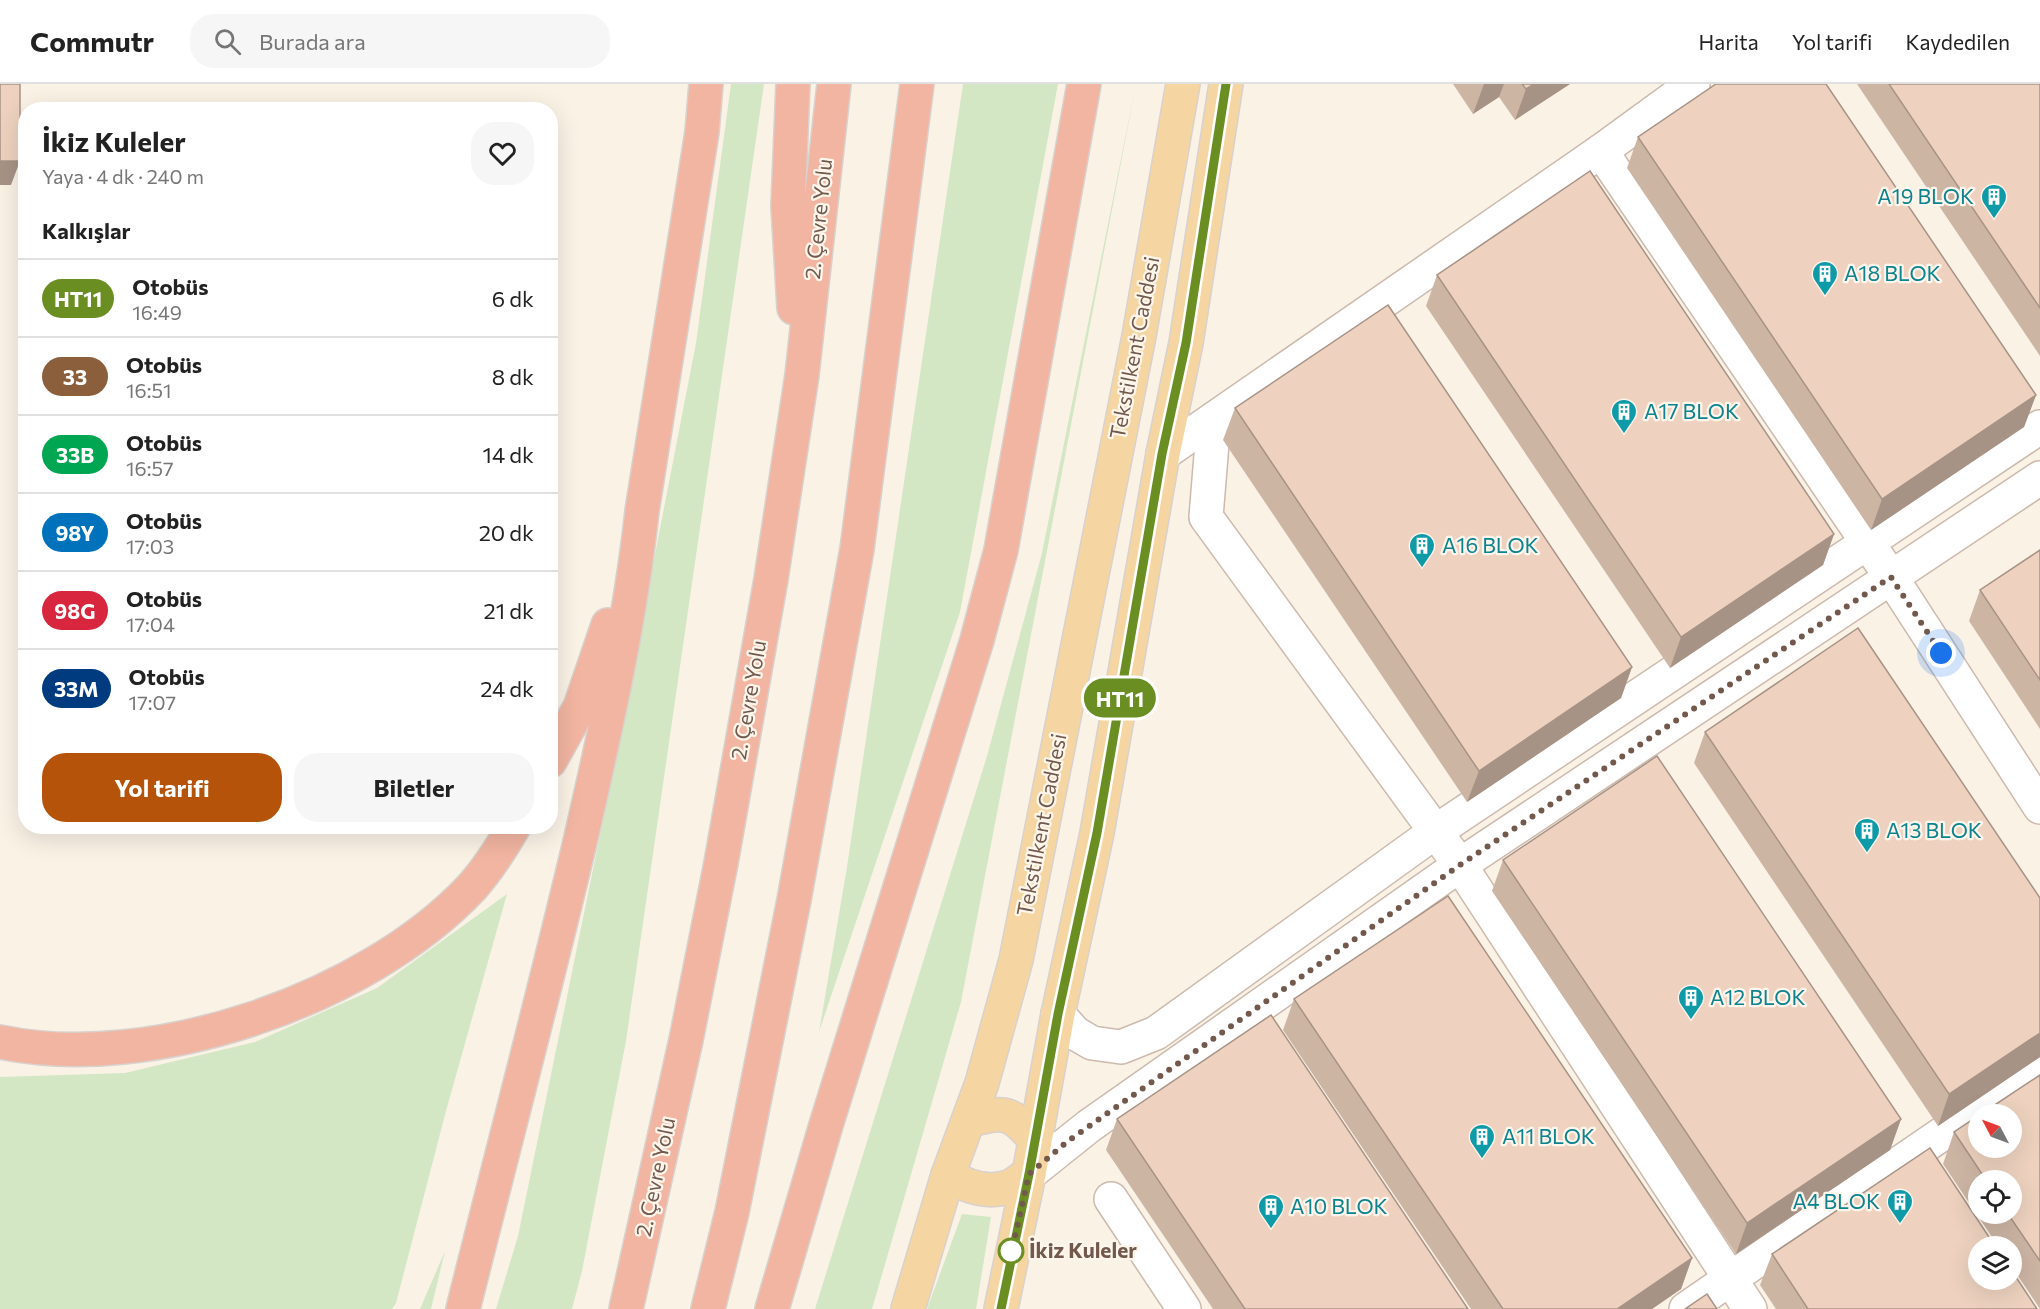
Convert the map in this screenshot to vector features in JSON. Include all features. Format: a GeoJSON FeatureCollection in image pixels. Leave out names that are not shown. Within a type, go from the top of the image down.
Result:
{"type":"FeatureCollection","features":[{"type":"Feature","properties":{"kind":"highway"},"geometry":{"type":"LineString","coordinates":[[463,1309],[550,970],[607,726],[636,569],[642,511],[702,132],[706,84]]}},
{"type":"Feature","properties":{"kind":"highway"},"geometry":{"type":"LineString","coordinates":[[794,84],[788,206],[791,271],[802,375]]}},
{"type":"Feature","properties":{"kind":"highway","name":"2. Çevre Yolu"},"geometry":{"type":"LineString","coordinates":[[626,1309],[684,1051],[721,863],[771,579],[802,375],[834,84]]}},
{"type":"Feature","properties":{"kind":"highway"},"geometry":{"type":"LineString","coordinates":[[708,1309],[732,1212],[792,911],[857,549],[917,84]]}},
{"type":"Feature","properties":{"kind":"highway"},"geometry":{"type":"LineString","coordinates":[[772,1309],[826,1125],[977,640],[1001,550],[1084,84]]}},
{"type":"Feature","properties":{"kind":"highway"},"geometry":{"type":"LineString","coordinates":[[558,747],[580,708],[596,664],[642,511]]}},
{"type":"Feature","properties":{"kind":"highway"},"geometry":{"type":"LineString","coordinates":[[0,1041],[19,1046],[82,1049],[146,1045],[207,1032],[325,992],[369,968],[433,924],[473,886],[509,834]]}},
{"type":"Feature","properties":{"kind":"main road","name":"Tekstilkent Caddesi"},"geometry":{"type":"LineString","coordinates":[[908,1309],[948,1175],[982,1083],[1016,960],[1139,336],[1183,84]]}},
{"type":"Feature","properties":{"kind":"main road"},"geometry":{"type":"LineString","coordinates":[[1001,1309],[1029,1174],[1058,1014],[1097,833],[1162,454],[1186,343],[1226,84]]}},
{"type":"Feature","properties":{"kind":"main road"},"geometry":{"type":"LineString","coordinates":[[970,1120],[993,1114],[1006,1114],[1021,1123],[1034,1138]]}},
{"type":"Feature","properties":{"kind":"main road"},"geometry":{"type":"LineString","coordinates":[[948,1175],[964,1185],[984,1190],[1008,1187],[1029,1174]]}},
{"type":"Feature","properties":{"kind":"street"},"geometry":{"type":"LineString","coordinates":[[1162,454],[1601,151],[1693,84]]}},
{"type":"Feature","properties":{"kind":"street"},"geometry":{"type":"LineString","coordinates":[[1601,151],[1891,577],[2040,807]]}},
{"type":"Feature","properties":{"kind":"street"},"geometry":{"type":"LineString","coordinates":[[1214,419],[1206,517],[1460,865],[1750,1309]]}},
{"type":"Feature","properties":{"kind":"street"},"geometry":{"type":"LineString","coordinates":[[1058,1014],[1075,1033],[1092,1043],[1121,1047],[1156,1033],[1435,832],[2040,427]]}},
{"type":"Feature","properties":{"kind":"street"},"geometry":{"type":"LineString","coordinates":[[1029,1174],[1089,1126],[1460,865],[2040,478]]}},
{"type":"Feature","properties":{"kind":"street"},"geometry":{"type":"LineString","coordinates":[[1686,1309],[2040,1067]]}},
{"type":"Feature","properties":{"kind":"street"},"geometry":{"type":"LineString","coordinates":[[1111,1199],[1184,1309]]}},
{"type":"Feature","properties":{"kind":"green space"},"geometry":{"type":"Polygon","coordinates":[[[731,84],[764,84],[626,1041],[582,1271],[572,1309],[496,1309],[518,1236],[610,786],[696,343],[731,84]]]}},
{"type":"Feature","properties":{"kind":"green space"},"geometry":{"type":"Polygon","coordinates":[[[963,84],[1058,84],[960,612],[819,1032],[847,867],[963,84]]]}},
{"type":"Feature","properties":{"kind":"green space"},"geometry":{"type":"Polygon","coordinates":[[[1136,84],[961,1002],[872,1309],[815,1309],[987,756],[1042,553],[1136,84]]]}},
{"type":"Feature","properties":{"kind":"green space"},"geometry":{"type":"Polygon","coordinates":[[[507,894],[446,1111],[396,1303],[392,1309],[0,1309],[0,1077],[125,1073],[255,1042],[377,988],[507,894]]]}},
{"type":"Feature","properties":{"kind":"green space"},"geometry":{"type":"Polygon","coordinates":[[[962,1214],[991,1217],[976,1309],[927,1309],[962,1214]]]}},
{"type":"Feature","properties":{"kind":"green space"},"geometry":{"type":"Polygon","coordinates":[[[445,1251],[431,1309],[420,1309],[445,1251]]]}},
{"type":"Feature","properties":{"kind":"building"},"geometry":{"type":"Polygon","coordinates":[[[0,84],[20,84],[18,161],[0,161],[0,84]]]}},
{"type":"Feature","properties":{"kind":"building"},"geometry":{"type":"Polygon","coordinates":[[[1522,84],[1534,84],[1526,89],[1522,84]]]}},
{"type":"Feature","properties":{"kind":"building","name":"A18 BLOK"},"geometry":{"type":"Polygon","coordinates":[[[1716,84],[1826,84],[2036,395],[1882,499],[1638,137],[1716,84]]]}},
{"type":"Feature","properties":{"kind":"building","name":"A19 BLOK"},"geometry":{"type":"Polygon","coordinates":[[[1889,84],[2040,84],[2040,308],[1889,84]]]}},
{"type":"Feature","properties":{"kind":"building","name":"A17 BLOK"},"geometry":{"type":"Polygon","coordinates":[[[1590,171],[1834,534],[1681,637],[1437,275],[1590,171]]]}},
{"type":"Feature","properties":{"kind":"building","name":"A16 BLOK"},"geometry":{"type":"Polygon","coordinates":[[[1388,305],[1632,667],[1479,771],[1235,408],[1388,305]]]}},
{"type":"Feature","properties":{"kind":"building"},"geometry":{"type":"Polygon","coordinates":[[[2040,550],[2040,680],[1980,590],[2040,550]]]}},
{"type":"Feature","properties":{"kind":"building","name":"A13 BLOK"},"geometry":{"type":"Polygon","coordinates":[[[1858,628],[2040,898],[2040,1033],[1949,1094],[1705,732],[1858,628]]]}},
{"type":"Feature","properties":{"kind":"building","name":"A12 BLOK"},"geometry":{"type":"Polygon","coordinates":[[[1657,756],[1901,1119],[1747,1223],[1503,860],[1657,756]]]}},
{"type":"Feature","properties":{"kind":"building","name":"A11 BLOK"},"geometry":{"type":"Polygon","coordinates":[[[1448,896],[1692,1258],[1617,1309],[1503,1309],[1294,999],[1448,896]]]}},
{"type":"Feature","properties":{"kind":"building","name":"A10 BLOK"},"geometry":{"type":"Polygon","coordinates":[[[1271,1015],[1468,1309],[1245,1309],[1117,1119],[1271,1015]]]}},
{"type":"Feature","properties":{"kind":"building"},"geometry":{"type":"Polygon","coordinates":[[[2040,1075],[2040,1261],[2015,1224],[2022,1224],[2022,1170],[1979,1170],[1971,1158],[2022,1158],[2022,1104],[1996,1104],[2040,1075]]]}},
{"type":"Feature","properties":{"kind":"building"},"geometry":{"type":"Polygon","coordinates":[[[1968,1123],[1968,1153],[1954,1132],[1968,1123]]]}},
{"type":"Feature","properties":{"kind":"building","name":"A4 BLOK"},"geometry":{"type":"Polygon","coordinates":[[[1930,1148],[1968,1205],[1968,1224],[1980,1224],[1988,1236],[1968,1236],[1968,1290],[2022,1290],[2022,1286],[2037,1309],[1808,1309],[1772,1254],[1930,1148]]]}},
{"type":"Feature","properties":{"kind":"building"},"geometry":{"type":"Polygon","coordinates":[[[1707,1294],[1717,1309],[1685,1309],[1707,1294]]]}},
{"type":"Feature","properties":{"kind":"bus line","name":"HT11"},"geometry":{"type":"LineString","coordinates":[[1001,1309],[1029,1174],[1058,1014],[1097,833],[1162,454],[1186,343],[1226,84]]}},
{"type":"Feature","properties":{"kind":"place","name":"A19 BLOK"},"geometry":{"type":"Point","coordinates":[1994,220]}},
{"type":"Feature","properties":{"kind":"place","name":"A18 BLOK"},"geometry":{"type":"Point","coordinates":[1825,297]}},
{"type":"Feature","properties":{"kind":"place","name":"A17 BLOK"},"geometry":{"type":"Point","coordinates":[1624,435]}},
{"type":"Feature","properties":{"kind":"place","name":"A16 BLOK"},"geometry":{"type":"Point","coordinates":[1422,569]}},
{"type":"Feature","properties":{"kind":"place","name":"A13 BLOK"},"geometry":{"type":"Point","coordinates":[1867,854]}},
{"type":"Feature","properties":{"kind":"place","name":"A12 BLOK"},"geometry":{"type":"Point","coordinates":[1691,1021]}},
{"type":"Feature","properties":{"kind":"place","name":"A11 BLOK"},"geometry":{"type":"Point","coordinates":[1482,1160]}},
{"type":"Feature","properties":{"kind":"place","name":"A4 BLOK"},"geometry":{"type":"Point","coordinates":[1900,1225]}},
{"type":"Feature","properties":{"kind":"place","name":"A10 BLOK"},"geometry":{"type":"Point","coordinates":[1271,1230]}},
{"type":"Feature","properties":{"kind":"place","name":"İkiz Kuleler"},"geometry":{"type":"Point","coordinates":[1011,1251]}},
{"type":"Feature","properties":{"kind":"route"},"geometry":{"type":"LineString","coordinates":[[1011,1251],[1010,1259],[1029,1174],[1068,1141],[1460,865],[1891,577],[1941,653]]}}]}
